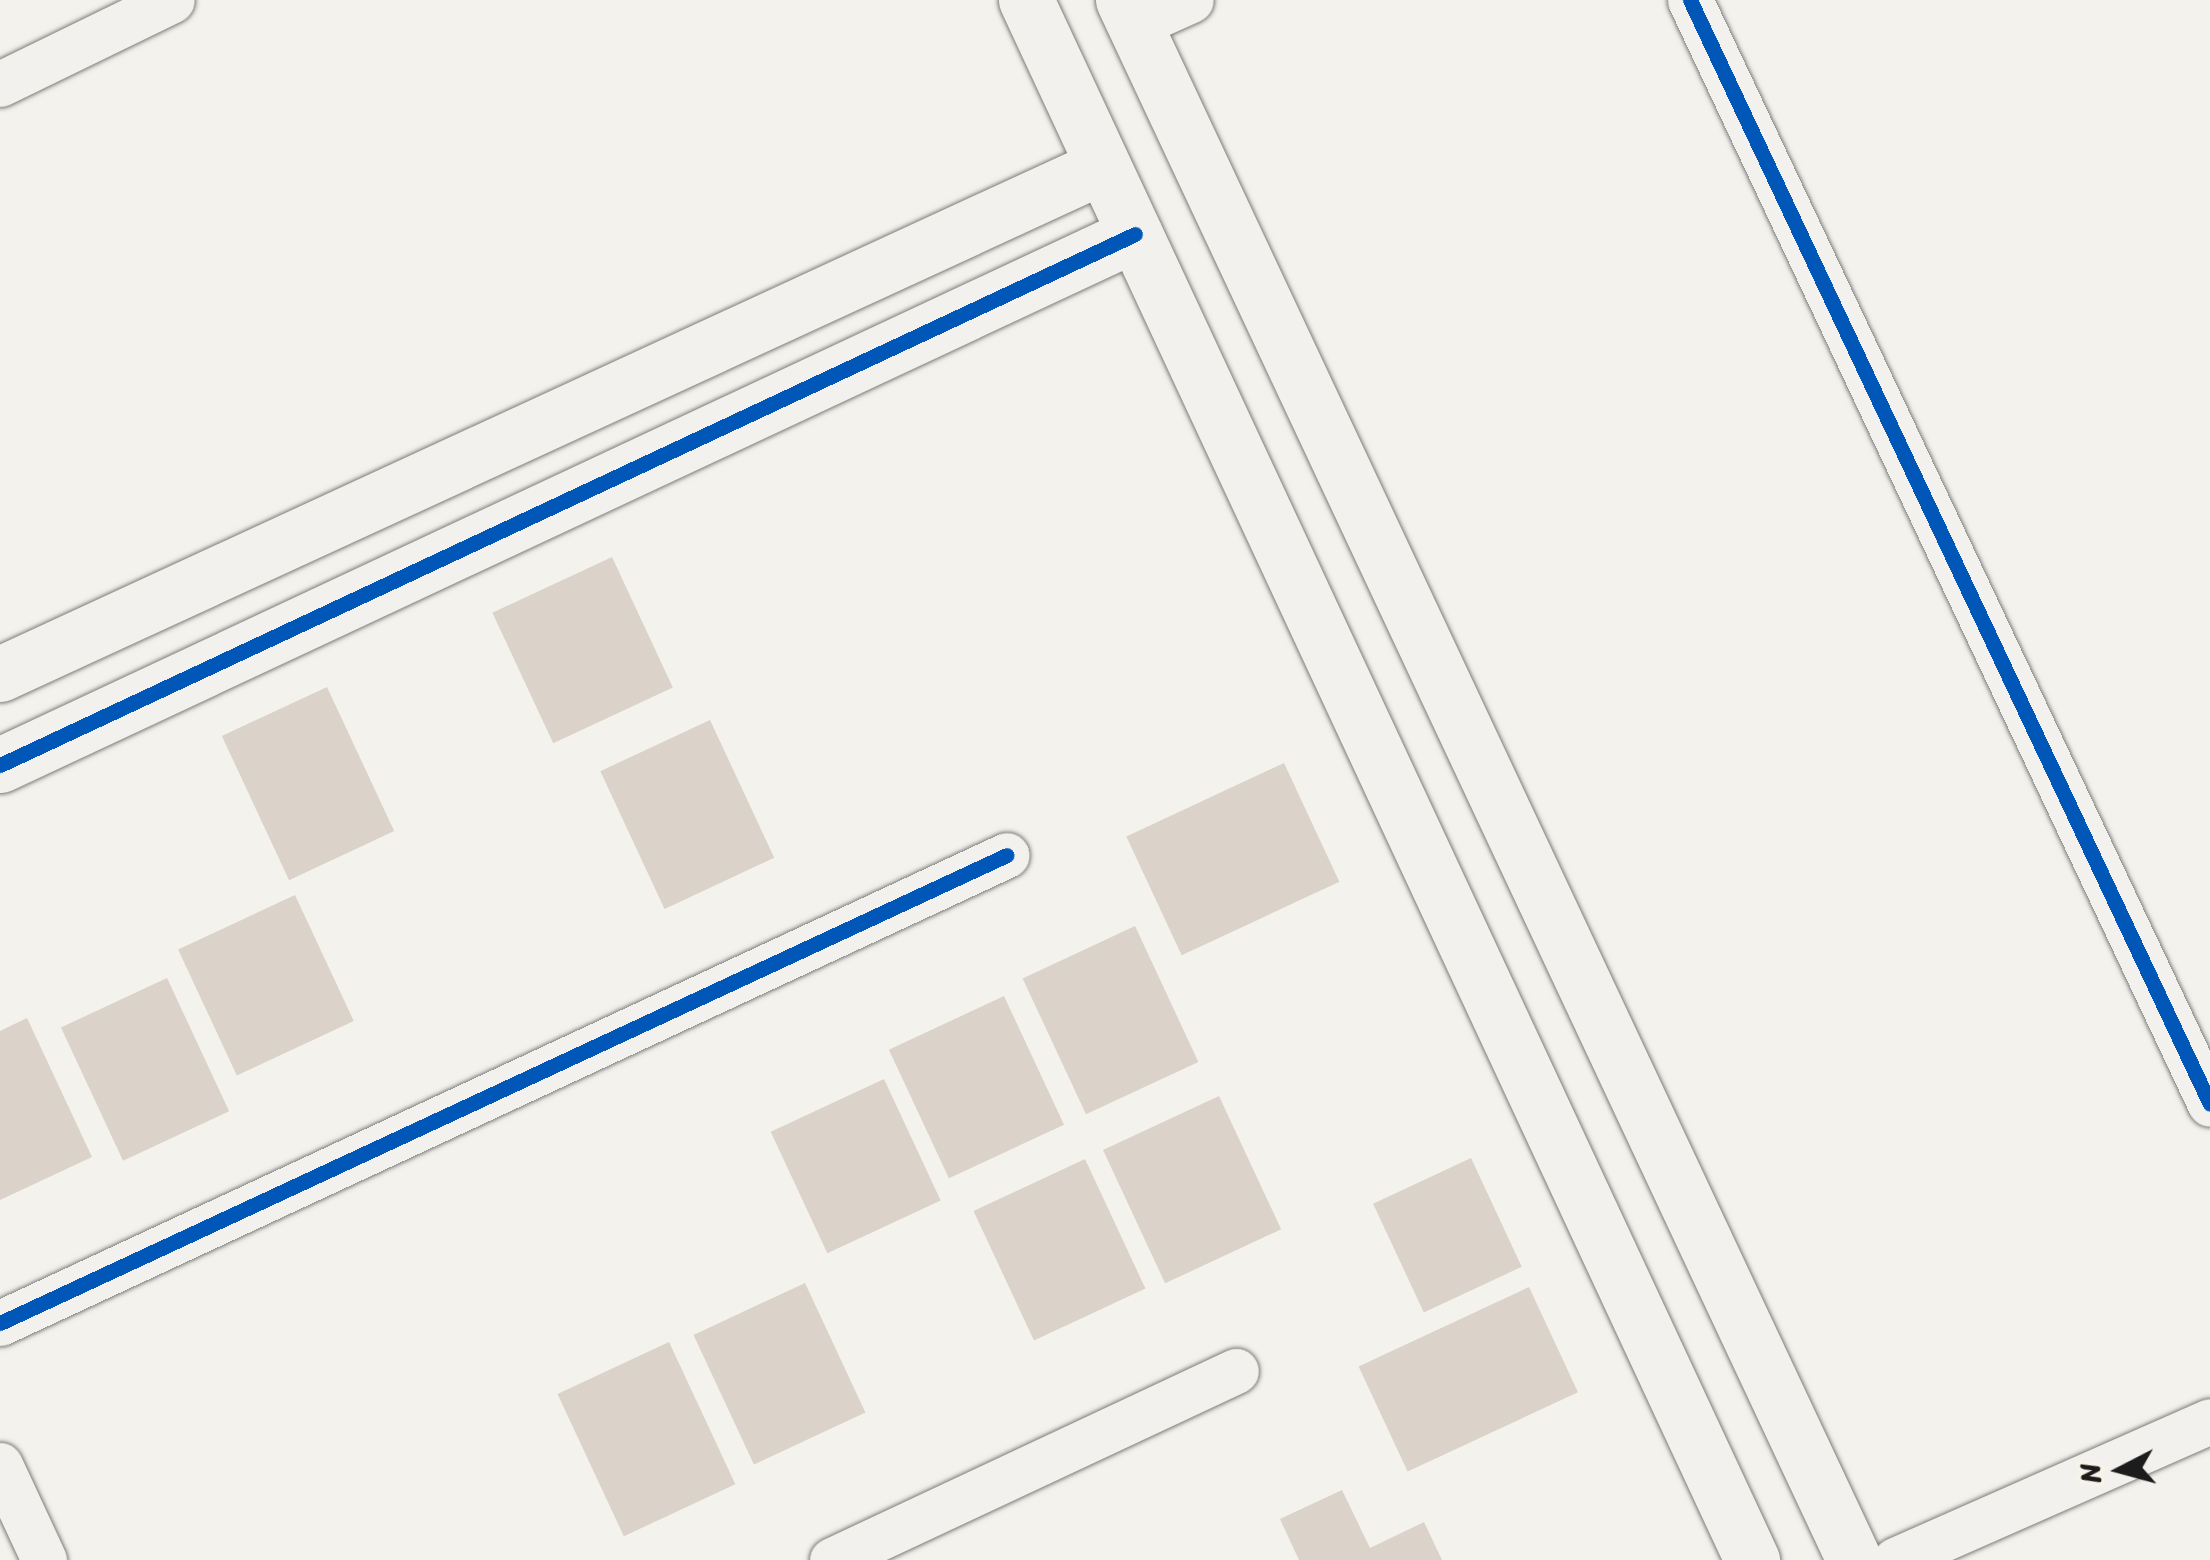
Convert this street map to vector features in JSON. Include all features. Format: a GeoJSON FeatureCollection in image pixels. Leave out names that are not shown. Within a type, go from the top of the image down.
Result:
{"type":"FeatureCollection","features":[{"type":"Feature","properties":{"kind":"main road"},"geometry":{"type":"LineString","coordinates":[[1026,0],[1752,1560]]}},
{"type":"Feature","properties":{"kind":"main road"},"geometry":{"type":"LineString","coordinates":[[1129,13],[1854,1560]]}},
{"type":"Feature","properties":{"kind":"main road"},"geometry":{"type":"LineString","coordinates":[[0,674],[1104,166]]}},
{"type":"Feature","properties":{"kind":"main road"},"geometry":{"type":"LineString","coordinates":[[0,765],[1135,234]]}},
{"type":"Feature","properties":{"kind":"street"},"geometry":{"type":"LineString","coordinates":[[0,84],[172,0]]}},
{"type":"Feature","properties":{"kind":"street"},"geometry":{"type":"LineString","coordinates":[[1129,13],[1191,0]]}},
{"type":"Feature","properties":{"kind":"street"},"geometry":{"type":"LineString","coordinates":[[1690,0],[2210,1104]]}},
{"type":"Feature","properties":{"kind":"street"},"geometry":{"type":"LineString","coordinates":[[0,1323],[1008,855]]}},
{"type":"Feature","properties":{"kind":"street"},"geometry":{"type":"LineString","coordinates":[[832,1560],[1236,1370]]}},
{"type":"Feature","properties":{"kind":"street"},"geometry":{"type":"LineString","coordinates":[[1895,1560],[2210,1421]]}},
{"type":"Feature","properties":{"kind":"street"},"geometry":{"type":"LineString","coordinates":[[0,1465],[44,1560]]}},
{"type":"Feature","properties":{"kind":"building"},"geometry":{"type":"Polygon","coordinates":[[[612,557],[673,688],[553,743],[492,613],[612,557]]]}},
{"type":"Feature","properties":{"kind":"building"},"geometry":{"type":"Polygon","coordinates":[[[327,687],[394,831],[289,880],[222,736],[327,687]]]}},
{"type":"Feature","properties":{"kind":"building"},"geometry":{"type":"Polygon","coordinates":[[[710,720],[774,858],[665,909],[600,771],[710,720]]]}},
{"type":"Feature","properties":{"kind":"building"},"geometry":{"type":"Polygon","coordinates":[[[1284,763],[1339,882],[1182,955],[1126,837],[1284,763]]]}},
{"type":"Feature","properties":{"kind":"building"},"geometry":{"type":"Polygon","coordinates":[[[295,895],[354,1021],[237,1075],[178,950],[295,895]]]}},
{"type":"Feature","properties":{"kind":"building"},"geometry":{"type":"Polygon","coordinates":[[[1135,926],[1198,1062],[1086,1114],[1023,978],[1135,926]]]}},
{"type":"Feature","properties":{"kind":"building"},"geometry":{"type":"Polygon","coordinates":[[[167,978],[229,1111],[123,1161],[61,1027],[167,978]]]}},
{"type":"Feature","properties":{"kind":"building"},"geometry":{"type":"Polygon","coordinates":[[[1004,996],[1064,1125],[949,1178],[889,1050],[1004,996]]]}},
{"type":"Feature","properties":{"kind":"building"},"geometry":{"type":"Polygon","coordinates":[[[27,1018],[92,1157],[0,1200],[0,1031],[27,1018]]]}},
{"type":"Feature","properties":{"kind":"building"},"geometry":{"type":"Polygon","coordinates":[[[884,1079],[941,1200],[827,1253],[771,1132],[884,1079]]]}},
{"type":"Feature","properties":{"kind":"building"},"geometry":{"type":"Polygon","coordinates":[[[1219,1096],[1281,1229],[1165,1283],[1103,1150],[1219,1096]]]}},
{"type":"Feature","properties":{"kind":"building"},"geometry":{"type":"Polygon","coordinates":[[[1471,1158],[1522,1267],[1424,1312],[1373,1204],[1471,1158]]]}},
{"type":"Feature","properties":{"kind":"building"},"geometry":{"type":"Polygon","coordinates":[[[1085,1159],[1145,1289],[1034,1341],[974,1211],[1085,1159]]]}},
{"type":"Feature","properties":{"kind":"building"},"geometry":{"type":"Polygon","coordinates":[[[805,1283],[865,1413],[754,1465],[694,1335],[805,1283]]]}},
{"type":"Feature","properties":{"kind":"building"},"geometry":{"type":"Polygon","coordinates":[[[1529,1287],[1578,1392],[1408,1472],[1359,1366],[1529,1287]]]}},
{"type":"Feature","properties":{"kind":"building"},"geometry":{"type":"Polygon","coordinates":[[[669,1342],[735,1484],[624,1536],[558,1394],[669,1342]]]}},
{"type":"Feature","properties":{"kind":"building"},"geometry":{"type":"Polygon","coordinates":[[[1342,1490],[1370,1548],[1424,1522],[1442,1560],[1299,1560],[1280,1519],[1342,1490]]]}},
{"type":"Feature","properties":{"kind":"cycle path"},"geometry":{"type":"LineString","coordinates":[[1690,0],[2210,1104]]}},
{"type":"Feature","properties":{"kind":"cycle path"},"geometry":{"type":"LineString","coordinates":[[0,765],[1135,234]]}},
{"type":"Feature","properties":{"kind":"cycle path"},"geometry":{"type":"LineString","coordinates":[[0,1323],[1007,855]]}}]}
